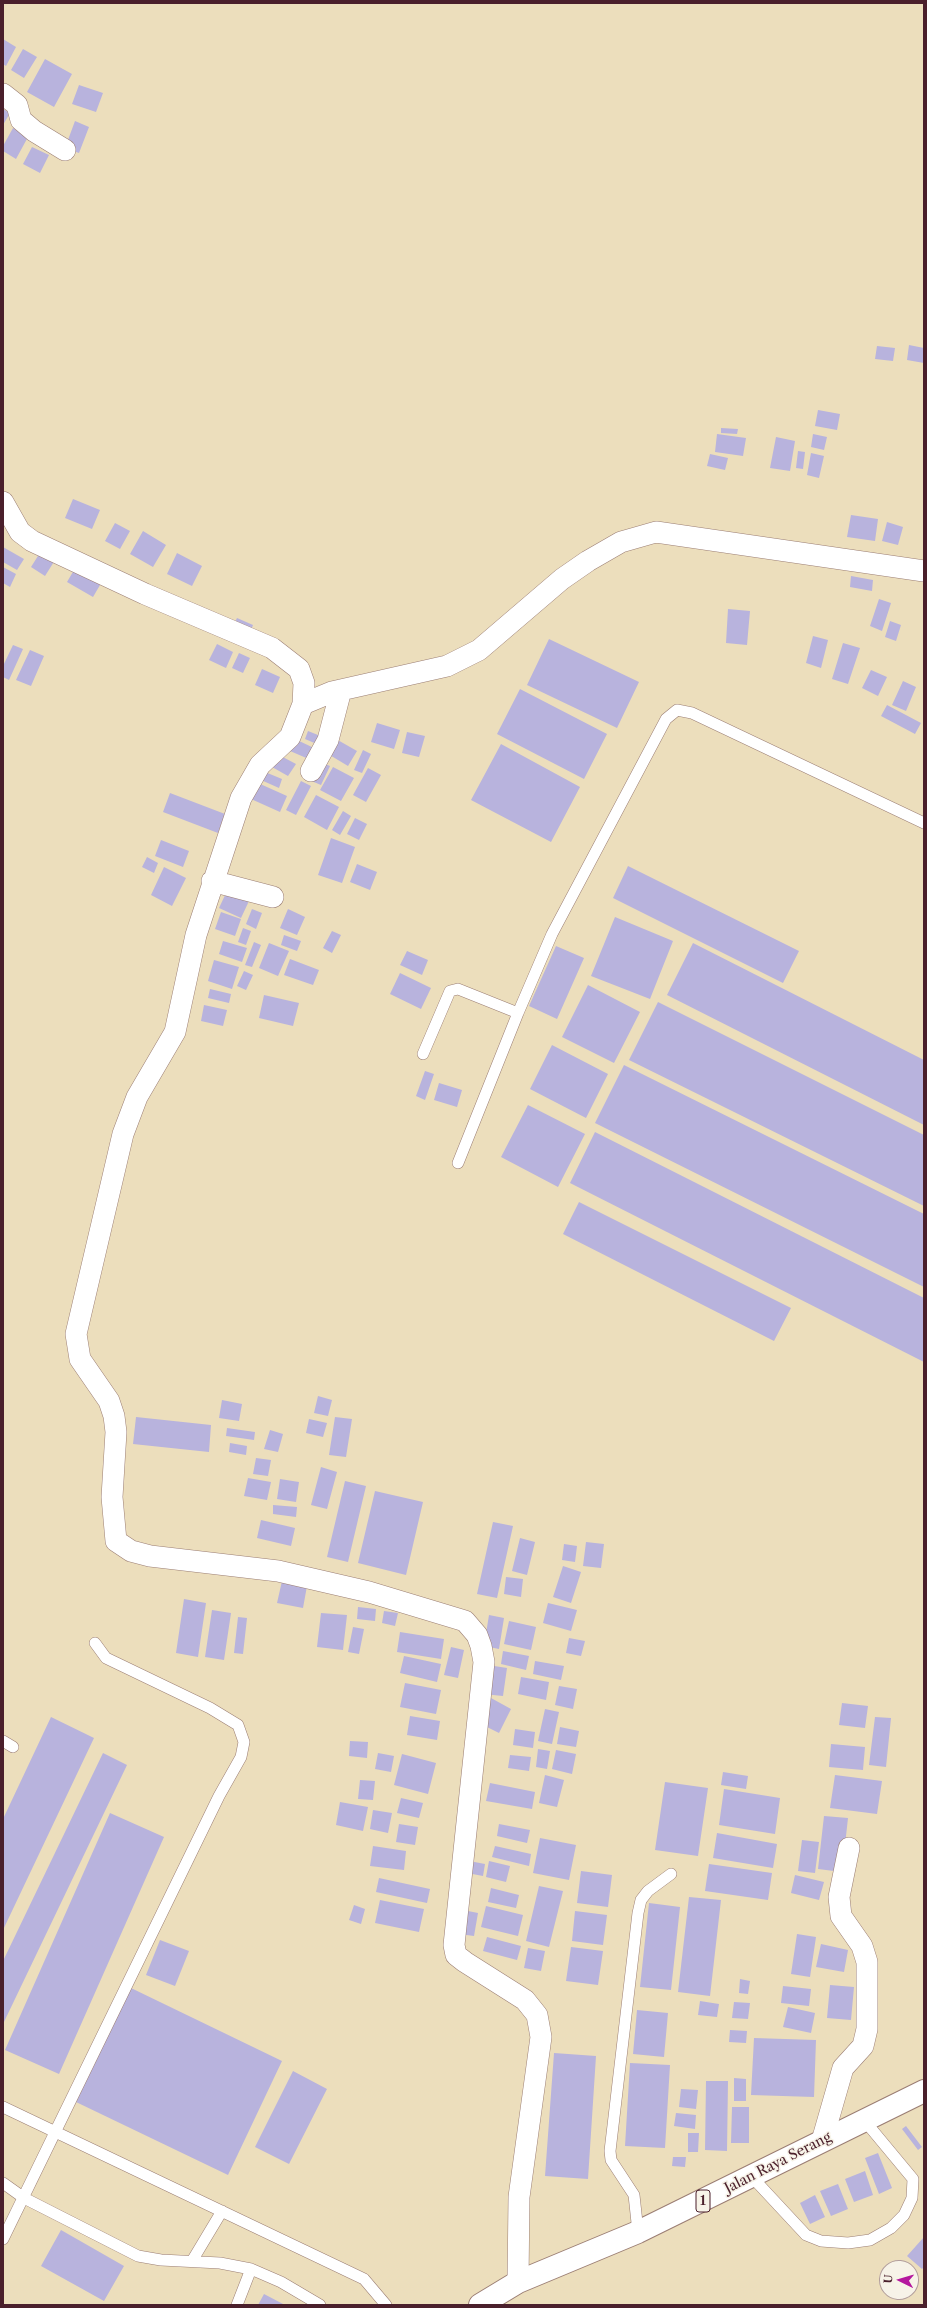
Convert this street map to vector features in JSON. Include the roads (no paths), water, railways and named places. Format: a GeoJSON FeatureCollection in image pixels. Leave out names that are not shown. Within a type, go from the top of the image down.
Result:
{"type":"FeatureCollection","features":[{"type":"Feature","properties":{"kind":"highway","name":"Jalan Raya Serang"},"geometry":{"type":"LineString","coordinates":[[495,2302],[518,2282],[638,2232],[924,2091]]}},
{"type":"Feature","properties":{"kind":"street"},"geometry":{"type":"LineString","coordinates":[[3,94],[17,105],[21,120],[34,131],[65,150]]}},
{"type":"Feature","properties":{"kind":"street"},"geometry":{"type":"LineString","coordinates":[[3,502],[20,532],[32,541],[145,594],[272,648],[299,669],[304,682],[303,704],[290,737],[260,765],[241,798],[212,881],[196,935],[175,1032],[137,1097],[123,1134],[76,1334],[80,1359],[109,1401],[114,1416],[116,1432],[112,1497],[116,1540],[131,1552],[150,1556],[271,1570],[369,1592],[465,1621],[477,1635],[484,1662],[454,1945],[456,1955],[525,2000],[537,2015],[541,2037],[520,2197],[518,2282]]}},
{"type":"Feature","properties":{"kind":"street"},"geometry":{"type":"LineString","coordinates":[[303,704],[341,690],[447,666],[479,650],[562,579],[588,561],[621,542],[656,532],[924,571]]}},
{"type":"Feature","properties":{"kind":"street"},"geometry":{"type":"LineString","coordinates":[[311,771],[328,740],[341,690]]}},
{"type":"Feature","properties":{"kind":"street"},"geometry":{"type":"LineString","coordinates":[[212,881],[273,898]]}},
{"type":"Feature","properties":{"kind":"street"},"geometry":{"type":"LineString","coordinates":[[822,2141],[843,2068],[863,2046],[866,2029],[867,1962],[862,1946],[841,1916],[839,1897],[848,1848]]}},
{"type":"Feature","properties":{"kind":"lane"},"geometry":{"type":"LineString","coordinates":[[458,1163],[518,1013],[563,913],[666,719],[677,710],[692,712],[924,823]]}},
{"type":"Feature","properties":{"kind":"lane"},"geometry":{"type":"LineString","coordinates":[[423,1054],[450,991],[458,989],[518,1013]]}},
{"type":"Feature","properties":{"kind":"lane"},"geometry":{"type":"LineString","coordinates":[[3,2239],[57,2132],[219,1796],[241,1757],[244,1742],[238,1725],[210,1708],[106,1658],[95,1643]]}},
{"type":"Feature","properties":{"kind":"lane"},"geometry":{"type":"LineString","coordinates":[[638,2232],[634,2195],[611,2160],[610,2151],[638,1913],[641,1900],[648,1891],[671,1874]]}},
{"type":"Feature","properties":{"kind":"lane"},"geometry":{"type":"LineString","coordinates":[[3,2107],[364,2279],[386,2305]]}},
{"type":"Feature","properties":{"kind":"lane"},"geometry":{"type":"LineString","coordinates":[[752,2177],[806,2235],[821,2241],[841,2243],[870,2240],[890,2228],[904,2215],[912,2198],[913,2179],[864,2120]]}},
{"type":"Feature","properties":{"kind":"lane"},"geometry":{"type":"LineString","coordinates":[[3,2183],[24,2198],[138,2256],[161,2260],[192,2261],[251,2269],[281,2282],[320,2305]]}},
{"type":"Feature","properties":{"kind":"lane"},"geometry":{"type":"LineString","coordinates":[[192,2261],[222,2211]]}},
{"type":"Feature","properties":{"kind":"lane"},"geometry":{"type":"LineString","coordinates":[[237,2305],[251,2269]]}}]}
